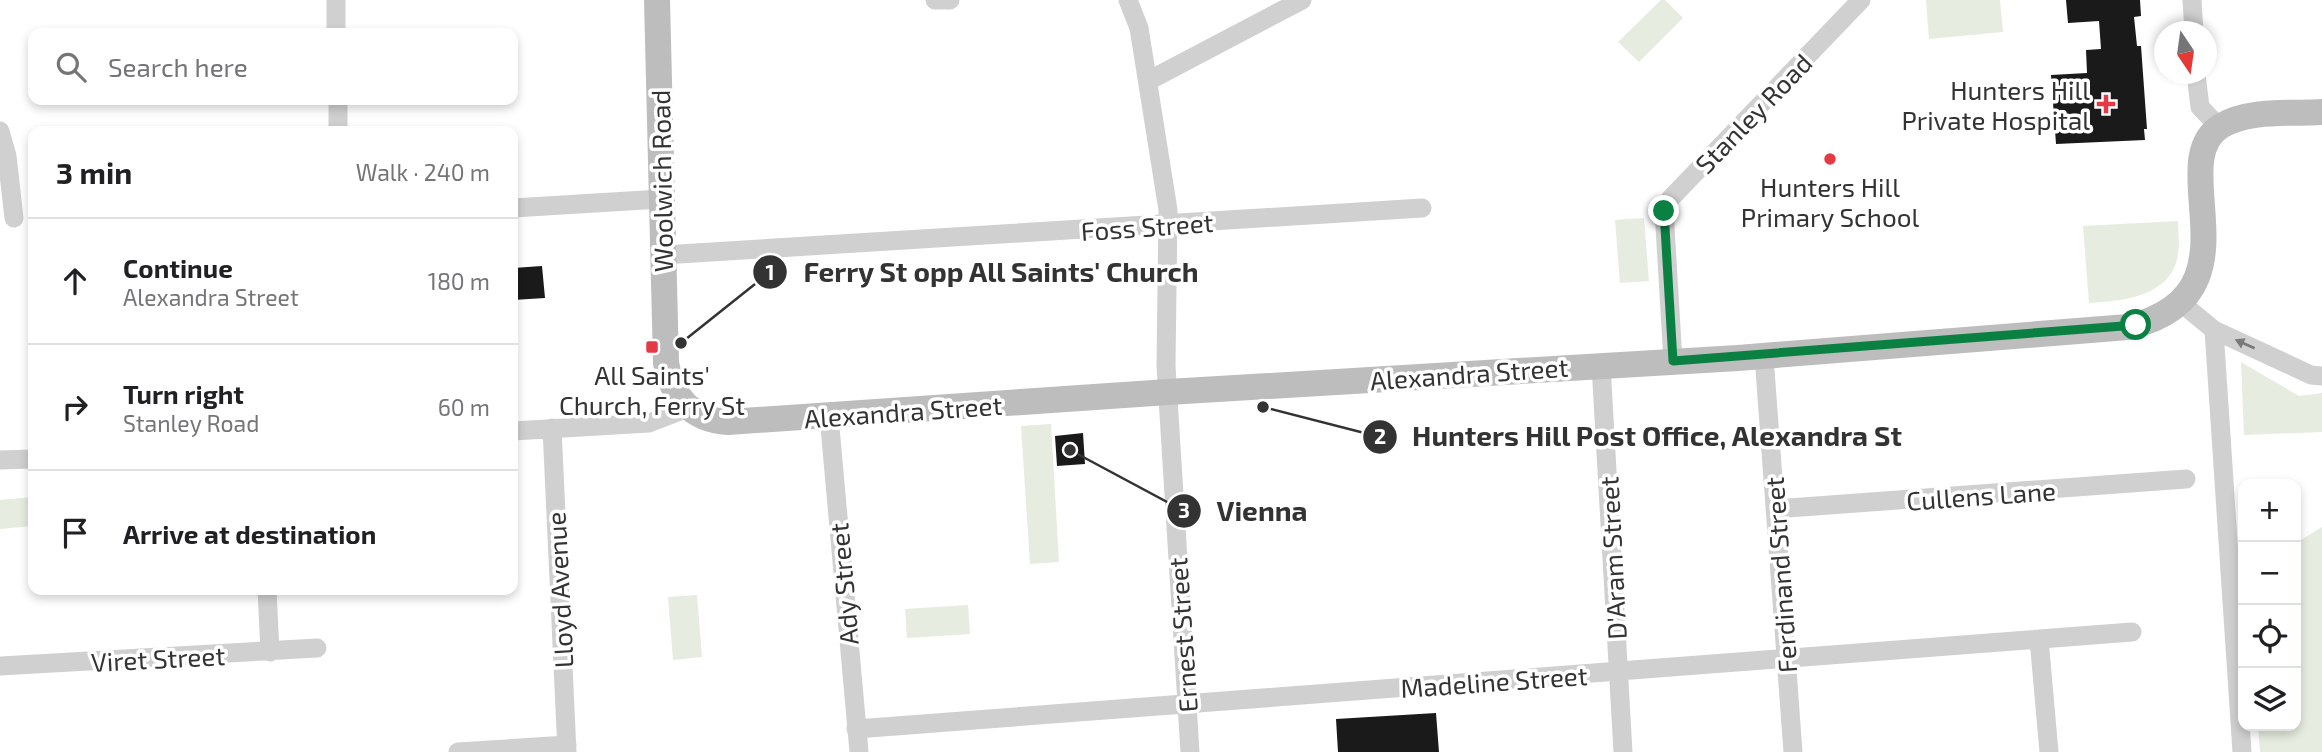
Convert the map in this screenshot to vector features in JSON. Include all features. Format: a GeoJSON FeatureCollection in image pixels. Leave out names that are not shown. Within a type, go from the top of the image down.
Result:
{"type":"FeatureCollection","features":[{"type":"Feature","properties":{"kind":"street"},"geometry":{"type":"LineString","coordinates":[[336,0],[336,28]]}},
{"type":"Feature","properties":{"kind":"street","name":"Woolwich Road"},"geometry":{"type":"LineString","coordinates":[[657,0],[666,363],[676,394],[688,408]]}},
{"type":"Feature","properties":{"kind":"street"},"geometry":{"type":"LineString","coordinates":[[934,0],[950,0]]}},
{"type":"Feature","properties":{"kind":"street","name":"Ernest Street"},"geometry":{"type":"LineString","coordinates":[[1128,0],[1139,28],[1168,210],[1168,392],[1189,752]]}},
{"type":"Feature","properties":{"kind":"street"},"geometry":{"type":"LineString","coordinates":[[1148,81],[1302,0]]}},
{"type":"Feature","properties":{"kind":"street","name":"Stanley Road"},"geometry":{"type":"LineString","coordinates":[[1673,361],[1664,211],[1670,199],[1861,0]]}},
{"type":"Feature","properties":{"kind":"street"},"geometry":{"type":"LineString","coordinates":[[2192,0],[2193,21]]}},
{"type":"Feature","properties":{"kind":"street"},"geometry":{"type":"LineString","coordinates":[[2197,84],[2200,107],[2219,127],[2254,116],[2322,112]]}},
{"type":"Feature","properties":{"kind":"street"},"geometry":{"type":"LineString","coordinates":[[338,105],[338,126]]}},
{"type":"Feature","properties":{"kind":"street","name":"Alexandra Street"},"geometry":{"type":"LineString","coordinates":[[688,408],[706,419],[728,422],[1764,356],[2128,327],[2162,315],[2180,302],[2197,275],[2205,240],[2202,152],[2219,127]]}},
{"type":"Feature","properties":{"kind":"street"},"geometry":{"type":"LineString","coordinates":[[0,131],[7,156],[14,218]]}},
{"type":"Feature","properties":{"kind":"street"},"geometry":{"type":"LineString","coordinates":[[518,208],[661,199]]}},
{"type":"Feature","properties":{"kind":"street","name":"Foss Street"},"geometry":{"type":"LineString","coordinates":[[663,255],[1422,208]]}},
{"type":"Feature","properties":{"kind":"street"},"geometry":{"type":"LineString","coordinates":[[2180,302],[2214,330],[2311,376],[2322,376]]}},
{"type":"Feature","properties":{"kind":"street"},"geometry":{"type":"LineString","coordinates":[[2214,330],[2242,752]]}},
{"type":"Feature","properties":{"kind":"street","name":"Ferdinand Street"},"geometry":{"type":"LineString","coordinates":[[1764,356],[1793,752]]}},
{"type":"Feature","properties":{"kind":"street","name":"D'Aram Street"},"geometry":{"type":"LineString","coordinates":[[1601,365],[1623,752]]}},
{"type":"Feature","properties":{"kind":"street"},"geometry":{"type":"LineString","coordinates":[[518,431],[649,423],[688,408]]}},
{"type":"Feature","properties":{"kind":"street","name":"Ady Street"},"geometry":{"type":"LineString","coordinates":[[829,416],[859,752]]}},
{"type":"Feature","properties":{"kind":"street","name":"Lloyd Avenue"},"geometry":{"type":"LineString","coordinates":[[552,428],[567,749]]}},
{"type":"Feature","properties":{"kind":"street"},"geometry":{"type":"LineString","coordinates":[[0,460],[28,458]]}},
{"type":"Feature","properties":{"kind":"street","name":"Cullens Lane"},"geometry":{"type":"LineString","coordinates":[[1775,509],[2186,479]]}},
{"type":"Feature","properties":{"kind":"street"},"geometry":{"type":"LineString","coordinates":[[267,595],[270,652]]}},
{"type":"Feature","properties":{"kind":"street","name":"Madeline Street"},"geometry":{"type":"LineString","coordinates":[[856,729],[2132,632]]}},
{"type":"Feature","properties":{"kind":"street"},"geometry":{"type":"LineString","coordinates":[[2039,639],[2049,752]]}},
{"type":"Feature","properties":{"kind":"street","name":"Viret Street"},"geometry":{"type":"LineString","coordinates":[[0,666],[317,648]]}},
{"type":"Feature","properties":{"kind":"street"},"geometry":{"type":"LineString","coordinates":[[458,752],[567,749]]}},
{"type":"Feature","properties":{"kind":"shaded area"},"geometry":{"type":"Polygon","coordinates":[[[1661,0],[1665,0],[1683,18],[1639,62],[1618,42],[1661,0]]]}},
{"type":"Feature","properties":{"kind":"shaded area"},"geometry":{"type":"Polygon","coordinates":[[[1926,0],[2000,0],[2003,32],[1929,39],[1926,0]]]}},
{"type":"Feature","properties":{"kind":"shaded area"},"geometry":{"type":"Polygon","coordinates":[[[1644,218],[1649,281],[1620,283],[1615,220],[1644,218]]]}},
{"type":"Feature","properties":{"kind":"shaded area"},"geometry":{"type":"Polygon","coordinates":[[[2178,221],[2178,254],[2174,268],[2166,280],[2144,294],[2116,301],[2089,303],[2083,226],[2178,221]]]}},
{"type":"Feature","properties":{"kind":"shaded area"},"geometry":{"type":"Polygon","coordinates":[[[2241,362],[2299,396],[2322,393],[2322,432],[2244,435],[2241,362]]]}},
{"type":"Feature","properties":{"kind":"shaded area"},"geometry":{"type":"Polygon","coordinates":[[[1051,424],[1059,562],[1030,564],[1021,426],[1051,424]]]}},
{"type":"Feature","properties":{"kind":"shaded area"},"geometry":{"type":"Polygon","coordinates":[[[28,497],[28,526],[0,529],[0,500],[28,497]]]}},
{"type":"Feature","properties":{"kind":"shaded area"},"geometry":{"type":"Polygon","coordinates":[[[2322,527],[2322,752],[2260,752],[2258,731],[2301,731],[2301,540],[2322,527]]]}},
{"type":"Feature","properties":{"kind":"shaded area"},"geometry":{"type":"Polygon","coordinates":[[[697,595],[702,657],[673,660],[668,597],[697,595]]]}},
{"type":"Feature","properties":{"kind":"shaded area"},"geometry":{"type":"Polygon","coordinates":[[[968,605],[970,634],[907,638],[905,609],[968,605]]]}},
{"type":"Feature","properties":{"kind":"building"},"geometry":{"type":"Polygon","coordinates":[[[2066,0],[2140,0],[2141,16],[2134,17],[2137,46],[2141,46],[2147,129],[2144,129],[2145,140],[2056,144],[2051,75],[2087,73],[2086,50],[2101,49],[2099,21],[2068,23],[2066,0]]]}},
{"type":"Feature","properties":{"kind":"building"},"geometry":{"type":"Polygon","coordinates":[[[542,266],[545,298],[518,300],[518,268],[542,266]]]}},
{"type":"Feature","properties":{"kind":"building"},"geometry":{"type":"Polygon","coordinates":[[[1083,433],[1085,464],[1057,466],[1055,436],[1083,433]]]}},
{"type":"Feature","properties":{"kind":"building"},"geometry":{"type":"Polygon","coordinates":[[[1436,713],[1439,752],[1338,752],[1336,719],[1436,713]]]}},
{"type":"Feature","properties":{"kind":"place","name":"Hunters Hill Private Hospital"},"geometry":{"type":"Point","coordinates":[2106,104]}},
{"type":"Feature","properties":{"kind":"place","name":"Hunters Hill Primary School"},"geometry":{"type":"Point","coordinates":[1830,159]}},
{"type":"Feature","properties":{"kind":"place","name":"Ferry St opp All Saints' Church"},"geometry":{"type":"Point","coordinates":[681,343]}},
{"type":"Feature","properties":{"kind":"place","name":"All Saints' Church, Ferry St"},"geometry":{"type":"Point","coordinates":[652,347]}},
{"type":"Feature","properties":{"kind":"place","name":"Hunters Hill Post Office, Alexandra St"},"geometry":{"type":"Point","coordinates":[1263,407]}},
{"type":"Feature","properties":{"kind":"place","name":"Vienna"},"geometry":{"type":"Point","coordinates":[1070,450]}},
{"type":"Feature","properties":{"kind":"route"},"geometry":{"type":"LineString","coordinates":[[1664,211],[1673,361],[2136,325]]}}]}
